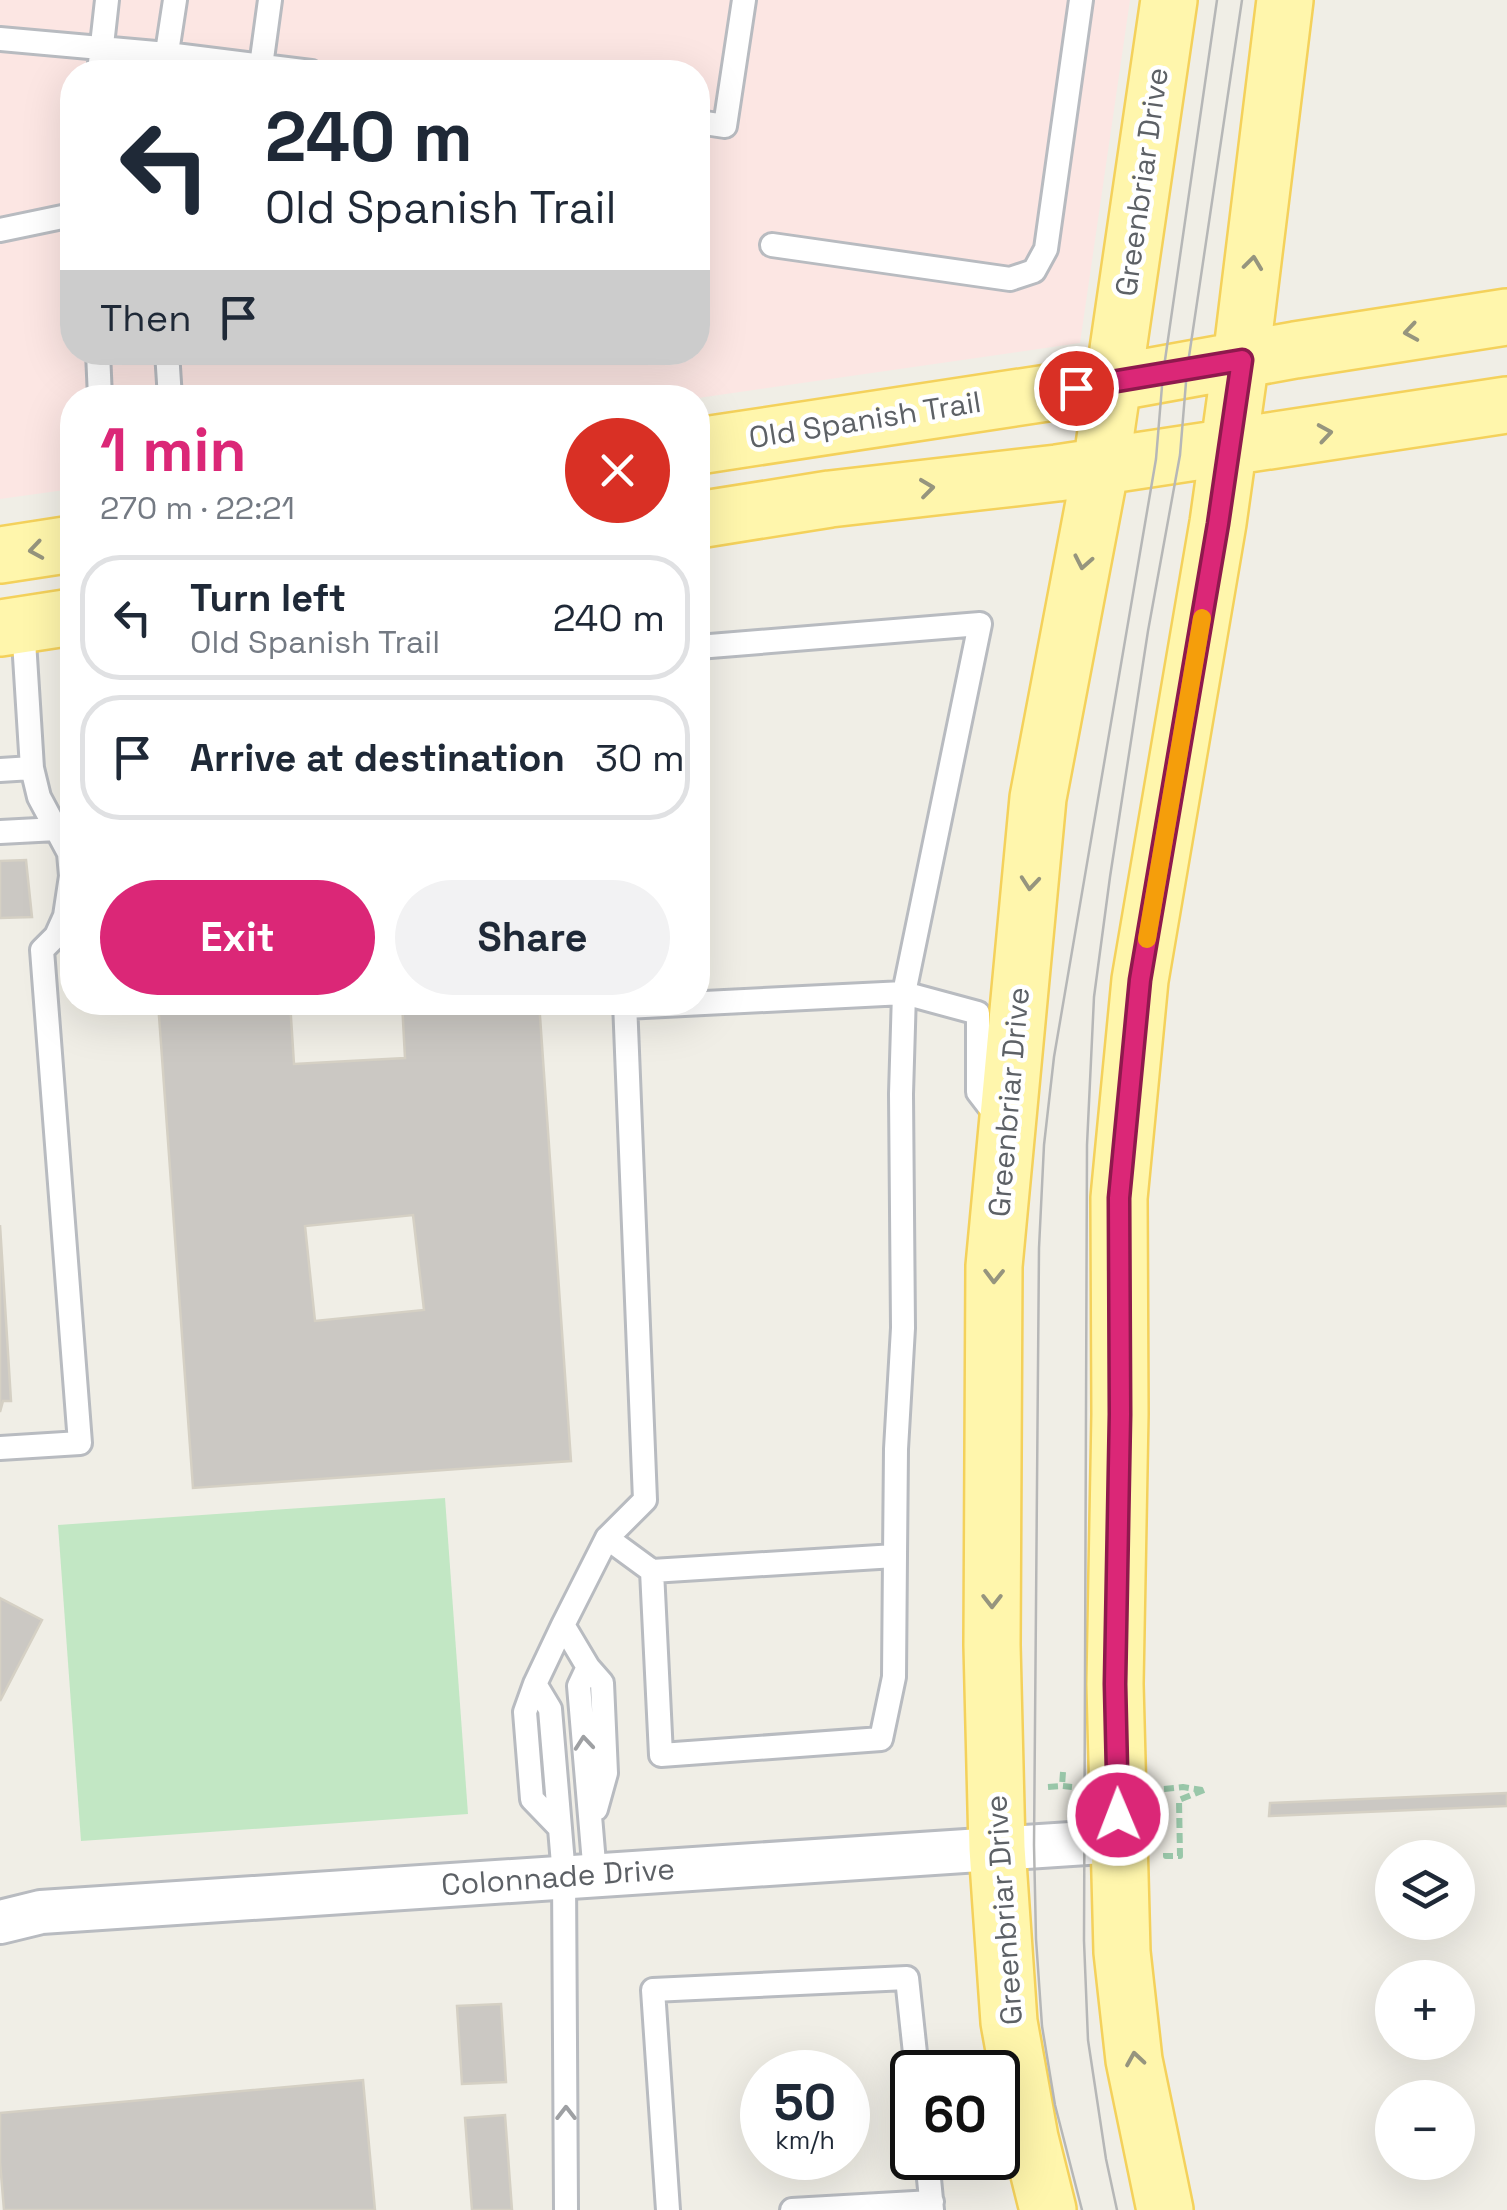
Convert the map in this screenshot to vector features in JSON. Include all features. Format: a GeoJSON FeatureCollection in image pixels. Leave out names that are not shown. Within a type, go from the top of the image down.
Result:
{"type":"FeatureCollection","features":[{"type":"Feature","properties":{"kind":"main road","name":"Greenbriar Drive"},"geometry":{"type":"LineString","coordinates":[[1048,2210],[1009,2022],[997,1848],[992,1645],[994,1266],[1038,798],[1101,466],[1169,0]]}},
{"type":"Feature","properties":{"kind":"main road"},"geometry":{"type":"LineString","coordinates":[[1165,2210],[1134,2060],[1122,1952],[1141,1840],[1115,1684],[1119,1198],[1140,980],[1229,448],[1285,0]]}},
{"type":"Feature","properties":{"kind":"main road","name":"Old Spanish Trail"},"geometry":{"type":"LineString","coordinates":[[721,442],[1113,383],[1507,317]]}},
{"type":"Feature","properties":{"kind":"main road"},"geometry":{"type":"LineString","coordinates":[[710,518],[1229,448],[1507,405]]}},
{"type":"Feature","properties":{"kind":"main road"},"geometry":{"type":"LineString","coordinates":[[721,442],[760,510]]}},
{"type":"Feature","properties":{"kind":"main road"},"geometry":{"type":"LineString","coordinates":[[0,555],[60,546]]}},
{"type":"Feature","properties":{"kind":"main road"},"geometry":{"type":"LineString","coordinates":[[32,624],[60,594]]}},
{"type":"Feature","properties":{"kind":"street","name":"Colonnade Drive"},"geometry":{"type":"LineString","coordinates":[[0,1922],[41,1912],[1141,1840]]}},
{"type":"Feature","properties":{"kind":"lane"},"geometry":{"type":"LineString","coordinates":[[100,60],[107,0]]}},
{"type":"Feature","properties":{"kind":"lane"},"geometry":{"type":"LineString","coordinates":[[165,60],[174,0]]}},
{"type":"Feature","properties":{"kind":"lane"},"geometry":{"type":"LineString","coordinates":[[262,60],[270,0]]}},
{"type":"Feature","properties":{"kind":"lane"},"geometry":{"type":"LineString","coordinates":[[710,124],[725,126],[744,0]]}},
{"type":"Feature","properties":{"kind":"lane"},"geometry":{"type":"LineString","coordinates":[[772,246],[1010,280],[1034,271],[1046,249],[1082,0]]}},
{"type":"Feature","properties":{"kind":"lane"},"geometry":{"type":"LineString","coordinates":[[0,39],[102,47],[153,60]]}},
{"type":"Feature","properties":{"kind":"lane"},"geometry":{"type":"LineString","coordinates":[[0,230],[60,218]]}},
{"type":"Feature","properties":{"kind":"lane"},"geometry":{"type":"LineString","coordinates":[[32,624],[32,768],[40,796],[60,836]]}},
{"type":"Feature","properties":{"kind":"lane"},"geometry":{"type":"LineString","coordinates":[[652,1571],[661,1755],[881,1739],[894,1678],[896,1449],[903,1328],[904,993],[980,624],[710,646]]}},
{"type":"Feature","properties":{"kind":"lane"},"geometry":{"type":"LineString","coordinates":[[0,770],[32,768]]}},
{"type":"Feature","properties":{"kind":"lane"},"geometry":{"type":"LineString","coordinates":[[0,832],[57,829]]}},
{"type":"Feature","properties":{"kind":"lane"},"geometry":{"type":"LineString","coordinates":[[0,1448],[80,1443],[42,950],[60,927]]}},
{"type":"Feature","properties":{"kind":"lane"},"geometry":{"type":"LineString","coordinates":[[710,1001],[904,993],[978,1013],[978,1092],[1006,1129]]}},
{"type":"Feature","properties":{"kind":"lane"},"geometry":{"type":"LineString","coordinates":[[579,1876],[559,1827],[550,1709],[535,1684],[607,1538],[645,1500],[625,1015]]}},
{"type":"Feature","properties":{"kind":"lane"},"geometry":{"type":"LineString","coordinates":[[607,1538],[652,1571],[895,1556]]}},
{"type":"Feature","properties":{"kind":"lane"},"geometry":{"type":"LineString","coordinates":[[562,1624],[588,1667],[579,1686],[591,1827],[579,1876],[566,2210]]}},
{"type":"Feature","properties":{"kind":"lane"},"geometry":{"type":"LineString","coordinates":[[668,2210],[653,1990],[907,1978],[915,2050]]}},
{"type":"Feature","properties":{"kind":"lane"},"geometry":{"type":"LineString","coordinates":[[792,2210],[932,2206],[929,2180]]}},
{"type":"Feature","properties":{"kind":"path"},"geometry":{"type":"LineString","coordinates":[[1062,1772],[1062,1786]]}},
{"type":"Feature","properties":{"kind":"path"},"geometry":{"type":"LineString","coordinates":[[1048,1786],[1075,1787]]}},
{"type":"Feature","properties":{"kind":"path"},"geometry":{"type":"LineString","coordinates":[[1141,1840],[1166,1856],[1180,1856],[1180,1800],[1204,1790],[1164,1789],[1163,1806]]}},
{"type":"Feature","properties":{"kind":"shaded area"},"geometry":{"type":"Polygon","coordinates":[[[0,0],[1130,0],[1080,343],[710,396],[710,385],[60,385],[60,491],[0,499],[0,0]]]}},
{"type":"Feature","properties":{"kind":"green space"},"geometry":{"type":"Polygon","coordinates":[[[445,1498],[468,1814],[81,1841],[58,1525],[445,1498]]]}},
{"type":"Feature","properties":{"kind":"building"},"geometry":{"type":"Polygon","coordinates":[[[26,860],[32,917],[0,918],[0,861],[26,860]]]}},
{"type":"Feature","properties":{"kind":"building"},"geometry":{"type":"Polygon","coordinates":[[[159,1015],[291,1015],[294,1064],[405,1058],[403,1015],[540,1015],[571,1461],[193,1488],[159,1015]],[[413,1215],[305,1226],[315,1321],[424,1310],[413,1215]]]}},
{"type":"Feature","properties":{"kind":"building"},"geometry":{"type":"Polygon","coordinates":[[[0,1225],[11,1401],[3,1401],[0,1412],[0,1225]]]}},
{"type":"Feature","properties":{"kind":"building"},"geometry":{"type":"Polygon","coordinates":[[[0,1598],[42,1620],[0,1701],[0,1598]]]}},
{"type":"Feature","properties":{"kind":"building"},"geometry":{"type":"Polygon","coordinates":[[[1507,1793],[1507,1806],[1269,1816],[1270,1803],[1507,1793]]]}},
{"type":"Feature","properties":{"kind":"building"},"geometry":{"type":"Polygon","coordinates":[[[501,2004],[506,2082],[462,2084],[457,2006],[501,2004]]]}},
{"type":"Feature","properties":{"kind":"building"},"geometry":{"type":"Polygon","coordinates":[[[363,2080],[375,2210],[4,2210],[0,2113],[363,2080]]]}},
{"type":"Feature","properties":{"kind":"building"},"geometry":{"type":"Polygon","coordinates":[[[505,2115],[512,2210],[472,2210],[465,2118],[505,2115]]]}},
{"type":"Feature","properties":{"kind":"tram line"},"geometry":{"type":"LineString","coordinates":[[1082,2210],[1055,2105],[1042,2026],[1036,1939],[1039,1248],[1044,1145],[1054,1057],[1156,459],[1163,374],[1217,0]]}},
{"type":"Feature","properties":{"kind":"tram line"},"geometry":{"type":"LineString","coordinates":[[1117,2210],[1088,2040],[1084,1941],[1087,1145],[1094,997],[1148,631],[1180,455],[1187,370],[1242,0]]}},
{"type":"Feature","properties":{"kind":"slow traffic"},"geometry":{"type":"LineString","coordinates":[[1147,939],[1202,618]]}},
{"type":"Feature","properties":{"kind":"route"},"geometry":{"type":"LineString","coordinates":[[1076,388],[1242,360],[1140,980],[1119,1198],[1115,1684],[1118,1815]]}}]}
